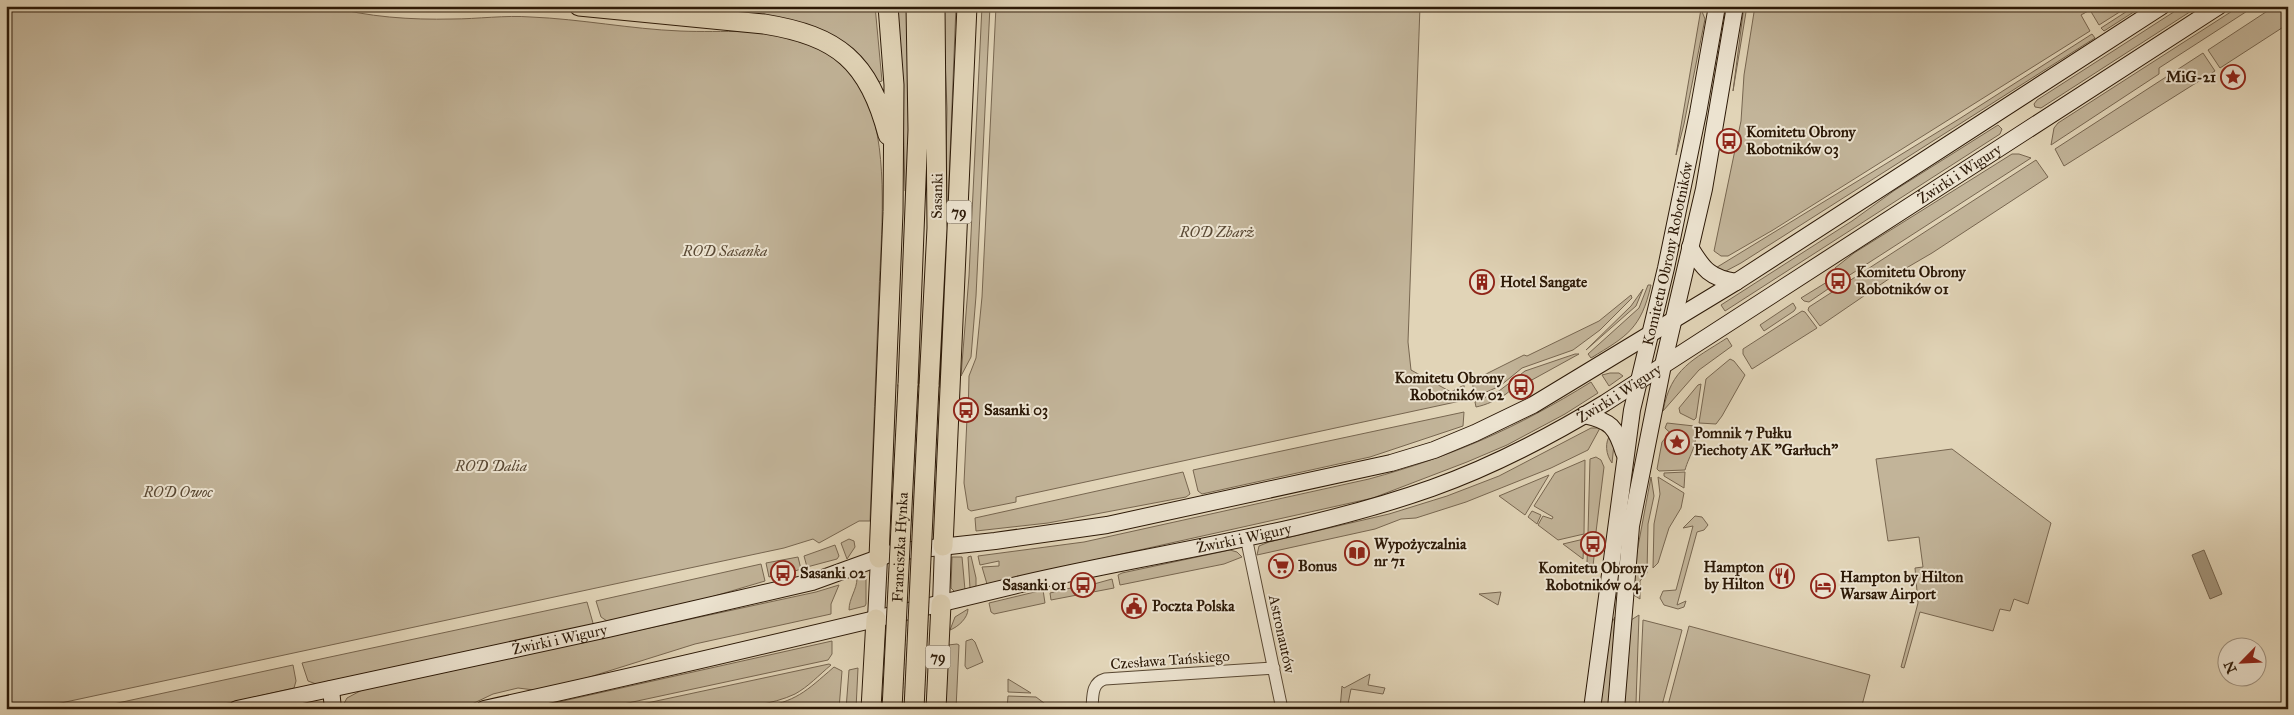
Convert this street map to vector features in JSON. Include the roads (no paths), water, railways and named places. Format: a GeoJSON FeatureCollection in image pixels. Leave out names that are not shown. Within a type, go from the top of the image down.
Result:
{"type":"FeatureCollection","features":[{"type":"Feature","properties":{"kind":"main road"},"geometry":{"type":"LineString","coordinates":[[579,6],[758,23],[793,29],[823,40],[849,58],[867,79],[884,118],[893,158]]}},
{"type":"Feature","properties":{"kind":"main road"},"geometry":{"type":"LineString","coordinates":[[871,709],[892,256],[894,85],[888,6]]}},
{"type":"Feature","properties":{"kind":"main road","name":"Sasanki"},"geometry":{"type":"LineString","coordinates":[[908,385],[918,130],[916,6]]}},
{"type":"Feature","properties":{"kind":"main road","name":"Sasanki"},"geometry":{"type":"LineString","coordinates":[[929,386],[937,228],[935,6]]}},
{"type":"Feature","properties":{"kind":"main road","name":"79"},"geometry":{"type":"LineString","coordinates":[[936,709],[968,6]]}},
{"type":"Feature","properties":{"kind":"main road","name":"Komitetu Obrony Robotników"},"geometry":{"type":"LineString","coordinates":[[1592,709],[1605,620],[1624,455],[1698,113],[1717,6]]}},
{"type":"Feature","properties":{"kind":"main road","name":"Komitetu Obrony Robotników"},"geometry":{"type":"LineString","coordinates":[[1616,709],[1631,526],[1663,365],[1716,129],[1736,6]]}},
{"type":"Feature","properties":{"kind":"main road","name":"Żwirki i Wigury"},"geometry":{"type":"LineString","coordinates":[[237,709],[608,629],[812,582],[895,552],[1063,532],[1125,522],[1413,457],[1475,434],[1517,413],[1674,320],[1736,282],[2162,6]]}},
{"type":"Feature","properties":{"kind":"main road","name":"Żwirki i Wigury"},"geometry":{"type":"LineString","coordinates":[[876,619],[1022,584],[1246,537],[1365,509],[1432,488],[1526,449],[1663,365],[2220,6]]}},
{"type":"Feature","properties":{"kind":"main road"},"geometry":{"type":"LineString","coordinates":[[1690,246],[1698,261],[1713,276],[1736,282]]}},
{"type":"Feature","properties":{"kind":"main road","name":"Franciszka Hynka"},"geometry":{"type":"LineString","coordinates":[[892,709],[908,385]]}},
{"type":"Feature","properties":{"kind":"main road","name":"Franciszka Hynka"},"geometry":{"type":"LineString","coordinates":[[914,709],[929,386]]}},
{"type":"Feature","properties":{"kind":"main road"},"geometry":{"type":"LineString","coordinates":[[1584,415],[1597,418],[1614,428],[1624,455]]}},
{"type":"Feature","properties":{"kind":"main road"},"geometry":{"type":"LineString","coordinates":[[484,709],[876,619]]}},
{"type":"Feature","properties":{"kind":"main road"},"geometry":{"type":"LineString","coordinates":[[330,689],[333,709]]}},
{"type":"Feature","properties":{"kind":"street","name":"Astronautów"},"geometry":{"type":"LineString","coordinates":[[1246,537],[1282,709]]}},
{"type":"Feature","properties":{"kind":"street","name":"Czesława Tańskiego"},"geometry":{"type":"LineString","coordinates":[[1092,709],[1094,688],[1100,680],[1274,668]]}},
{"type":"Feature","properties":{"kind":"place","name":"MiG-21"},"geometry":{"type":"Point","coordinates":[2233,77]}},
{"type":"Feature","properties":{"kind":"place","name":"Komitetu Obrony Robotników 03"},"geometry":{"type":"Point","coordinates":[1729,141]}},
{"type":"Feature","properties":{"kind":"place","name":"Komitetu Obrony Robotników 01"},"geometry":{"type":"Point","coordinates":[1838,281]}},
{"type":"Feature","properties":{"kind":"place","name":"Hotel Sangate"},"geometry":{"type":"Point","coordinates":[1482,282]}},
{"type":"Feature","properties":{"kind":"place","name":"Komitetu Obrony Robotników 02"},"geometry":{"type":"Point","coordinates":[1521,387]}},
{"type":"Feature","properties":{"kind":"place","name":"Sasanki 03"},"geometry":{"type":"Point","coordinates":[966,410]}},
{"type":"Feature","properties":{"kind":"place","name":"Pomnik 7 Pułku Piechoty AK \"Garłuch\""},"geometry":{"type":"Point","coordinates":[1677,442]}},
{"type":"Feature","properties":{"kind":"place","name":"Komitetu Obrony Robotników 04"},"geometry":{"type":"Point","coordinates":[1593,544]}},
{"type":"Feature","properties":{"kind":"place","name":"Wypożyczalnia nr 71"},"geometry":{"type":"Point","coordinates":[1357,553]}},
{"type":"Feature","properties":{"kind":"place","name":"Bonus"},"geometry":{"type":"Point","coordinates":[1281,566]}},
{"type":"Feature","properties":{"kind":"place","name":"Sasanki 02"},"geometry":{"type":"Point","coordinates":[783,573]}},
{"type":"Feature","properties":{"kind":"place","name":"Hampton by Hilton"},"geometry":{"type":"Point","coordinates":[1782,576]}},
{"type":"Feature","properties":{"kind":"place","name":"Sasanki 01"},"geometry":{"type":"Point","coordinates":[1083,585]}},
{"type":"Feature","properties":{"kind":"place","name":"Hampton by Hilton Warsaw Airport"},"geometry":{"type":"Point","coordinates":[1823,586]}},
{"type":"Feature","properties":{"kind":"place","name":"Poczta Polska"},"geometry":{"type":"Point","coordinates":[1134,606]}},
{"type":"Feature","properties":{"kind":"park label","name":"ROD Zbarż"},"geometry":{"type":"Point","coordinates":[1217,232]}},
{"type":"Feature","properties":{"kind":"park label","name":"ROD Sasanka"},"geometry":{"type":"Point","coordinates":[725,251]}},
{"type":"Feature","properties":{"kind":"park label","name":"ROD Dalia"},"geometry":{"type":"Point","coordinates":[491,466]}},
{"type":"Feature","properties":{"kind":"park label","name":"ROD Owoc"},"geometry":{"type":"Point","coordinates":[178,492]}}]}
